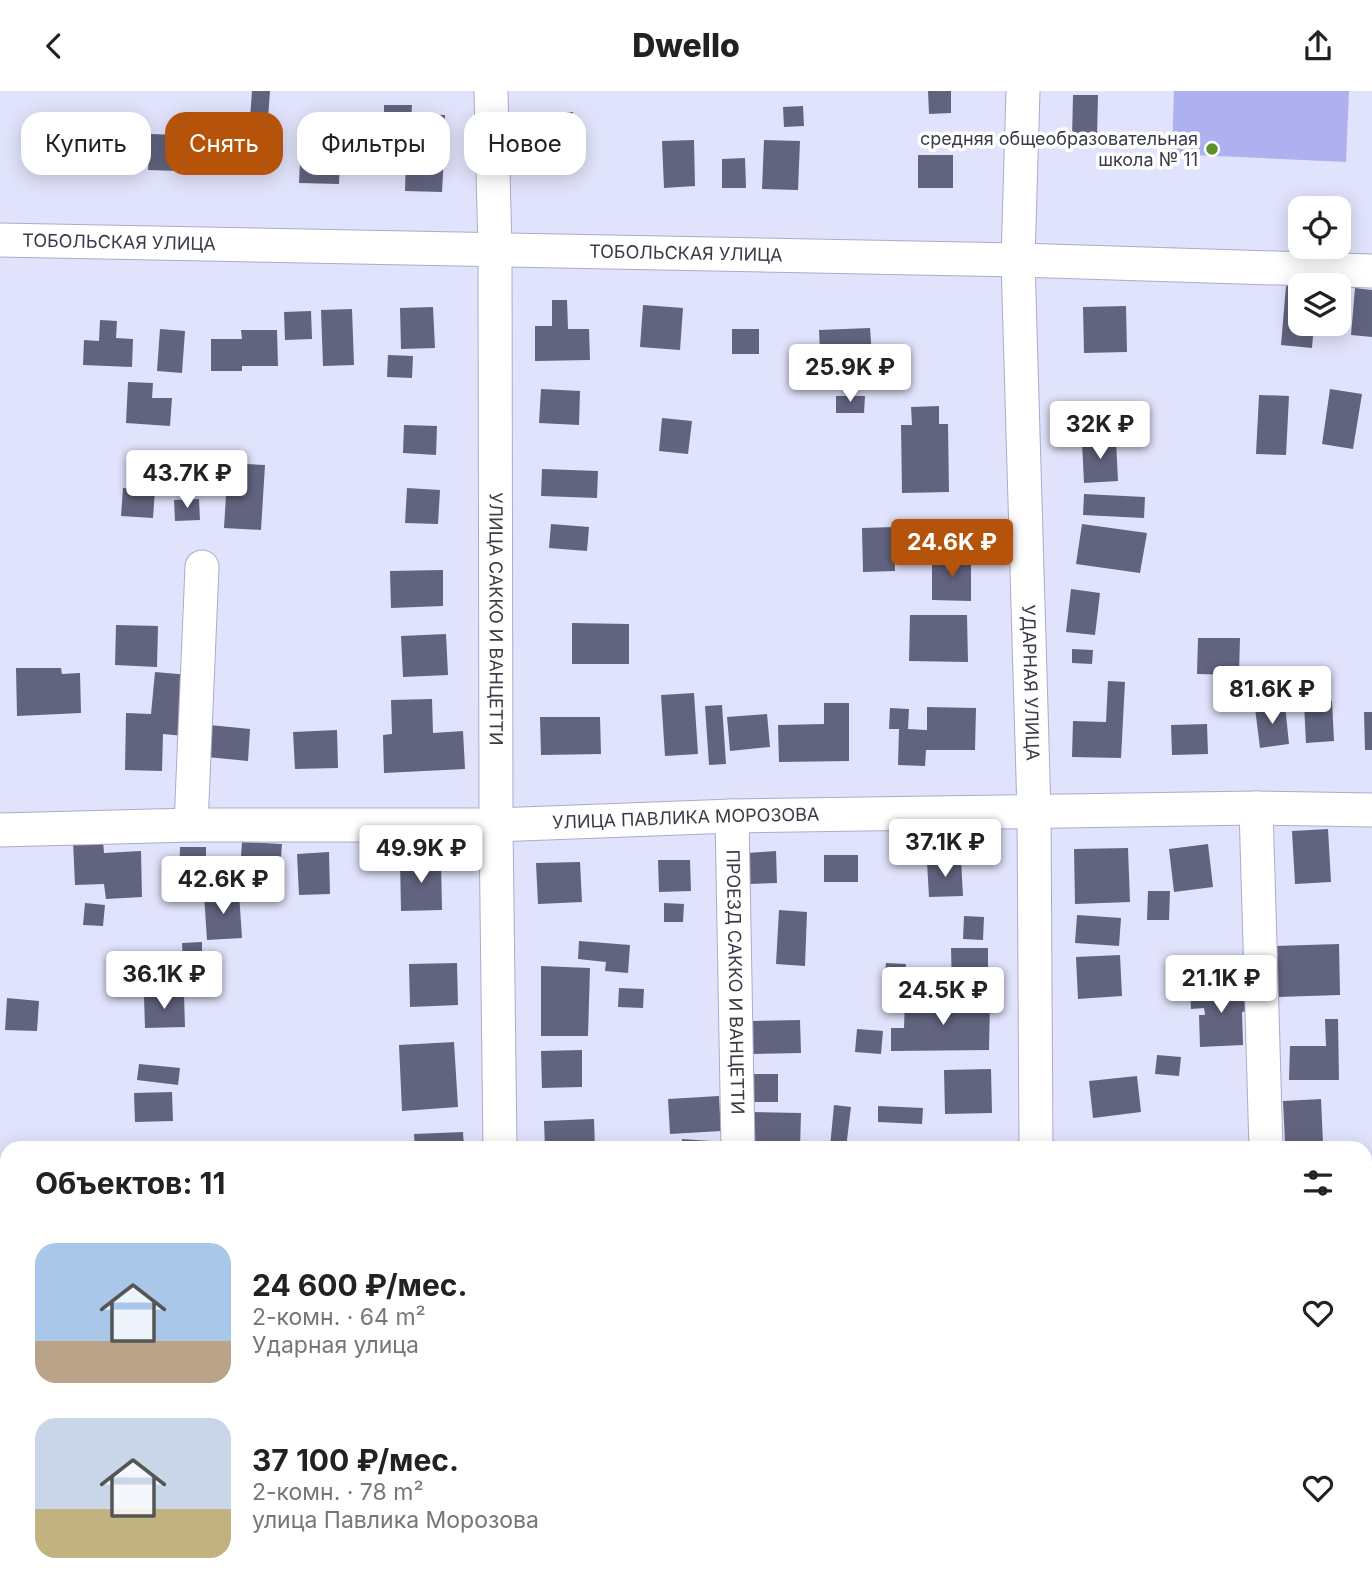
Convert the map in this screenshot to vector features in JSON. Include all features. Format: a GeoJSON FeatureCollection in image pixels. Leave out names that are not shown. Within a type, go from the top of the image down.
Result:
{"type":"FeatureCollection","features":[{"type":"Feature","properties":{"kind":"street","name":"УЛИЦА САККО И ВАНЦЕТТИ"},"geometry":{"type":"LineString","coordinates":[[491,91],[495,250],[496,825],[500,1141]]}},
{"type":"Feature","properties":{"kind":"street","name":"УДАРНАЯ УЛИЦА"},"geometry":{"type":"LineString","coordinates":[[1023,91],[1018,260],[1034,812],[1036,1141]]}},
{"type":"Feature","properties":{"kind":"street","name":"ТОБОЛЬСКАЯ УЛИЦА"},"geometry":{"type":"LineString","coordinates":[[0,240],[1018,260],[1372,271]]}},
{"type":"Feature","properties":{"kind":"street"},"geometry":{"type":"LineString","coordinates":[[191,825],[202,567]]}},
{"type":"Feature","properties":{"kind":"street","name":"УЛИЦА ПАВЛИКА МОРОЗОВА"},"geometry":{"type":"LineString","coordinates":[[0,830],[191,825],[496,825],[732,816],[1256,808],[1372,810]]}},
{"type":"Feature","properties":{"kind":"street"},"geometry":{"type":"LineString","coordinates":[[1256,808],[1266,1141]]}},
{"type":"Feature","properties":{"kind":"street","name":"ПРОЕЗД САККО И ВАНЦЕТТИ"},"geometry":{"type":"LineString","coordinates":[[732,816],[738,1141]]}},
{"type":"Feature","properties":{"kind":"shaded area"},"geometry":{"type":"Polygon","coordinates":[[[1174,91],[1349,91],[1346,162],[1172,154],[1174,91]]]}},
{"type":"Feature","properties":{"kind":"building"},"geometry":{"type":"Polygon","coordinates":[[[252,91],[270,91],[268,112],[250,112],[252,91]]]}},
{"type":"Feature","properties":{"kind":"building"},"geometry":{"type":"Polygon","coordinates":[[[928,91],[951,91],[951,113],[929,114],[928,91]]]}},
{"type":"Feature","properties":{"kind":"building"},"geometry":{"type":"Polygon","coordinates":[[[1073,95],[1098,95],[1097,139],[1072,139],[1073,95]]]}},
{"type":"Feature","properties":{"kind":"building"},"geometry":{"type":"Polygon","coordinates":[[[384,105],[412,105],[412,112],[384,112],[384,105]]]}},
{"type":"Feature","properties":{"kind":"building"},"geometry":{"type":"Polygon","coordinates":[[[803,106],[804,126],[784,127],[783,107],[803,106]]]}},
{"type":"Feature","properties":{"kind":"building"},"geometry":{"type":"Polygon","coordinates":[[[151,134],[165,134],[165,171],[151,170],[151,134]]]}},
{"type":"Feature","properties":{"kind":"building"},"geometry":{"type":"Polygon","coordinates":[[[694,140],[695,186],[664,188],[662,141],[694,140]]]}},
{"type":"Feature","properties":{"kind":"building"},"geometry":{"type":"Polygon","coordinates":[[[764,140],[800,141],[798,190],[762,189],[764,140]]]}},
{"type":"Feature","properties":{"kind":"building"},"geometry":{"type":"Polygon","coordinates":[[[918,155],[953,155],[953,188],[918,188],[918,155]]]}},
{"type":"Feature","properties":{"kind":"building"},"geometry":{"type":"Polygon","coordinates":[[[745,158],[746,188],[722,188],[722,159],[745,158]]]}},
{"type":"Feature","properties":{"kind":"building"},"geometry":{"type":"Polygon","coordinates":[[[299,175],[339,175],[339,184],[299,183],[299,175]]]}},
{"type":"Feature","properties":{"kind":"building"},"geometry":{"type":"Polygon","coordinates":[[[405,175],[443,175],[442,192],[405,191],[405,175]]]}},
{"type":"Feature","properties":{"kind":"building"},"geometry":{"type":"Polygon","coordinates":[[[1288,286],[1288,336],[1313,336],[1312,348],[1281,345],[1288,286]]]}},
{"type":"Feature","properties":{"kind":"building"},"geometry":{"type":"Polygon","coordinates":[[[1355,288],[1372,290],[1372,337],[1351,335],[1355,288]]]}},
{"type":"Feature","properties":{"kind":"building"},"geometry":{"type":"Polygon","coordinates":[[[552,300],[567,300],[568,329],[589,329],[590,360],[535,361],[535,326],[552,326],[552,300]]]}},
{"type":"Feature","properties":{"kind":"building"},"geometry":{"type":"Polygon","coordinates":[[[643,305],[683,308],[680,350],[640,347],[643,305]]]}},
{"type":"Feature","properties":{"kind":"building"},"geometry":{"type":"Polygon","coordinates":[[[1126,306],[1127,352],[1084,353],[1083,307],[1126,306]]]}},
{"type":"Feature","properties":{"kind":"building"},"geometry":{"type":"Polygon","coordinates":[[[433,307],[435,348],[401,349],[400,308],[433,307]]]}},
{"type":"Feature","properties":{"kind":"building"},"geometry":{"type":"Polygon","coordinates":[[[352,309],[354,365],[323,366],[321,310],[352,309]]]}},
{"type":"Feature","properties":{"kind":"building"},"geometry":{"type":"Polygon","coordinates":[[[311,311],[312,339],[285,340],[284,312],[311,311]]]}},
{"type":"Feature","properties":{"kind":"building"},"geometry":{"type":"Polygon","coordinates":[[[100,320],[117,321],[116,338],[133,339],[132,367],[83,365],[84,340],[99,341],[100,320]]]}},
{"type":"Feature","properties":{"kind":"building"},"geometry":{"type":"Polygon","coordinates":[[[870,328],[873,371],[821,374],[819,330],[870,328]]]}},
{"type":"Feature","properties":{"kind":"building"},"geometry":{"type":"Polygon","coordinates":[[[160,329],[185,331],[182,373],[157,371],[160,329]]]}},
{"type":"Feature","properties":{"kind":"building"},"geometry":{"type":"Polygon","coordinates":[[[732,329],[759,329],[759,354],[732,354],[732,329]]]}},
{"type":"Feature","properties":{"kind":"building"},"geometry":{"type":"Polygon","coordinates":[[[241,330],[277,330],[278,366],[242,366],[242,371],[211,371],[211,339],[242,339],[241,330]]]}},
{"type":"Feature","properties":{"kind":"building"},"geometry":{"type":"Polygon","coordinates":[[[388,355],[413,356],[412,378],[387,377],[388,355]]]}},
{"type":"Feature","properties":{"kind":"building"},"geometry":{"type":"Polygon","coordinates":[[[128,382],[153,383],[152,398],[172,398],[170,426],[126,423],[128,382]]]}},
{"type":"Feature","properties":{"kind":"building"},"geometry":{"type":"Polygon","coordinates":[[[541,389],[580,391],[579,425],[539,423],[541,389]]]}},
{"type":"Feature","properties":{"kind":"building"},"geometry":{"type":"Polygon","coordinates":[[[1330,389],[1362,394],[1353,449],[1322,444],[1330,389]]]}},
{"type":"Feature","properties":{"kind":"building"},"geometry":{"type":"Polygon","coordinates":[[[1259,395],[1289,396],[1286,455],[1256,454],[1259,395]]]}},
{"type":"Feature","properties":{"kind":"building"},"geometry":{"type":"Polygon","coordinates":[[[836,396],[865,396],[864,413],[836,413],[836,396]]]}},
{"type":"Feature","properties":{"kind":"building"},"geometry":{"type":"Polygon","coordinates":[[[939,406],[939,424],[948,424],[949,492],[902,493],[901,425],[912,425],[911,407],[939,406]]]}},
{"type":"Feature","properties":{"kind":"building"},"geometry":{"type":"Polygon","coordinates":[[[662,418],[692,421],[688,454],[659,451],[662,418]]]}},
{"type":"Feature","properties":{"kind":"building"},"geometry":{"type":"Polygon","coordinates":[[[404,425],[437,426],[436,455],[403,453],[404,425]]]}},
{"type":"Feature","properties":{"kind":"building"},"geometry":{"type":"Polygon","coordinates":[[[1116,440],[1118,481],[1084,483],[1082,442],[1116,440]]]}},
{"type":"Feature","properties":{"kind":"building"},"geometry":{"type":"Polygon","coordinates":[[[228,463],[265,465],[261,530],[224,528],[228,463]]]}},
{"type":"Feature","properties":{"kind":"building"},"geometry":{"type":"Polygon","coordinates":[[[542,469],[598,471],[597,498],[541,496],[542,469]]]}},
{"type":"Feature","properties":{"kind":"building"},"geometry":{"type":"Polygon","coordinates":[[[123,488],[155,490],[153,518],[121,516],[123,488]]]}},
{"type":"Feature","properties":{"kind":"building"},"geometry":{"type":"Polygon","coordinates":[[[407,488],[440,490],[438,524],[405,523],[407,488]]]}},
{"type":"Feature","properties":{"kind":"building"},"geometry":{"type":"Polygon","coordinates":[[[1084,494],[1145,497],[1144,518],[1083,515],[1084,494]]]}},
{"type":"Feature","properties":{"kind":"building"},"geometry":{"type":"Polygon","coordinates":[[[199,499],[200,520],[175,521],[174,500],[199,499]]]}},
{"type":"Feature","properties":{"kind":"building"},"geometry":{"type":"Polygon","coordinates":[[[551,524],[589,527],[587,551],[549,548],[551,524]]]}},
{"type":"Feature","properties":{"kind":"building"},"geometry":{"type":"Polygon","coordinates":[[[1082,524],[1147,533],[1140,573],[1076,564],[1082,524]]]}},
{"type":"Feature","properties":{"kind":"building"},"geometry":{"type":"Polygon","coordinates":[[[894,527],[895,571],[863,572],[862,528],[894,527]]]}},
{"type":"Feature","properties":{"kind":"building"},"geometry":{"type":"Polygon","coordinates":[[[932,557],[971,557],[971,601],[932,600],[932,557]]]}},
{"type":"Feature","properties":{"kind":"building"},"geometry":{"type":"Polygon","coordinates":[[[443,570],[443,606],[391,608],[390,571],[443,570]]]}},
{"type":"Feature","properties":{"kind":"building"},"geometry":{"type":"Polygon","coordinates":[[[1071,589],[1100,593],[1095,635],[1066,632],[1071,589]]]}},
{"type":"Feature","properties":{"kind":"building"},"geometry":{"type":"Polygon","coordinates":[[[910,615],[967,615],[968,662],[909,661],[910,615]]]}},
{"type":"Feature","properties":{"kind":"building"},"geometry":{"type":"Polygon","coordinates":[[[572,623],[629,624],[629,664],[572,664],[572,623]]]}},
{"type":"Feature","properties":{"kind":"building"},"geometry":{"type":"Polygon","coordinates":[[[116,625],[158,626],[157,667],[115,665],[116,625]]]}},
{"type":"Feature","properties":{"kind":"building"},"geometry":{"type":"Polygon","coordinates":[[[446,634],[448,675],[403,677],[401,636],[446,634]]]}},
{"type":"Feature","properties":{"kind":"building"},"geometry":{"type":"Polygon","coordinates":[[[1198,638],[1240,638],[1239,675],[1197,674],[1198,638]]]}},
{"type":"Feature","properties":{"kind":"building"},"geometry":{"type":"Polygon","coordinates":[[[1072,649],[1093,650],[1092,664],[1072,663],[1072,649]]]}},
{"type":"Feature","properties":{"kind":"building"},"geometry":{"type":"Polygon","coordinates":[[[16,668],[61,668],[62,674],[80,673],[81,713],[17,716],[16,668]]]}},
{"type":"Feature","properties":{"kind":"building"},"geometry":{"type":"Polygon","coordinates":[[[155,672],[189,675],[184,736],[163,734],[162,771],[125,770],[126,713],[151,714],[155,672]]]}},
{"type":"Feature","properties":{"kind":"building"},"geometry":{"type":"Polygon","coordinates":[[[1108,681],[1125,682],[1121,758],[1072,757],[1073,721],[1106,722],[1108,681]]]}},
{"type":"Feature","properties":{"kind":"building"},"geometry":{"type":"Polygon","coordinates":[[[694,693],[698,754],[665,756],[661,695],[694,693]]]}},
{"type":"Feature","properties":{"kind":"building"},"geometry":{"type":"Polygon","coordinates":[[[432,699],[433,733],[463,731],[465,769],[384,773],[383,735],[392,734],[391,700],[432,699]]]}},
{"type":"Feature","properties":{"kind":"building"},"geometry":{"type":"Polygon","coordinates":[[[1332,701],[1334,741],[1306,743],[1304,703],[1332,701]]]}},
{"type":"Feature","properties":{"kind":"building"},"geometry":{"type":"Polygon","coordinates":[[[824,703],[849,703],[849,761],[779,762],[778,725],[824,724],[824,703]]]}},
{"type":"Feature","properties":{"kind":"building"},"geometry":{"type":"Polygon","coordinates":[[[722,705],[726,764],[709,765],[705,706],[722,705]]]}},
{"type":"Feature","properties":{"kind":"building"},"geometry":{"type":"Polygon","coordinates":[[[1285,705],[1289,744],[1260,748],[1255,708],[1285,705]]]}},
{"type":"Feature","properties":{"kind":"building"},"geometry":{"type":"Polygon","coordinates":[[[927,707],[976,708],[975,750],[926,750],[925,766],[898,765],[899,729],[889,729],[890,708],[909,709],[908,729],[927,730],[927,707]]]}},
{"type":"Feature","properties":{"kind":"building"},"geometry":{"type":"Polygon","coordinates":[[[1364,712],[1372,712],[1372,750],[1365,750],[1364,712]]]}},
{"type":"Feature","properties":{"kind":"building"},"geometry":{"type":"Polygon","coordinates":[[[767,714],[770,747],[730,751],[727,717],[767,714]]]}},
{"type":"Feature","properties":{"kind":"building"},"geometry":{"type":"Polygon","coordinates":[[[540,717],[600,717],[601,754],[541,755],[540,717]]]}},
{"type":"Feature","properties":{"kind":"building"},"geometry":{"type":"Polygon","coordinates":[[[1207,724],[1208,754],[1172,755],[1171,725],[1207,724]]]}},
{"type":"Feature","properties":{"kind":"building"},"geometry":{"type":"Polygon","coordinates":[[[210,725],[250,729],[248,761],[207,757],[210,725]]]}},
{"type":"Feature","properties":{"kind":"building"},"geometry":{"type":"Polygon","coordinates":[[[337,730],[338,768],[295,769],[293,732],[337,730]]]}},
{"type":"Feature","properties":{"kind":"building"},"geometry":{"type":"Polygon","coordinates":[[[1328,829],[1331,882],[1295,884],[1292,831],[1328,829]]]}},
{"type":"Feature","properties":{"kind":"building"},"geometry":{"type":"Polygon","coordinates":[[[103,840],[104,853],[141,851],[142,897],[106,899],[104,884],[75,885],[73,841],[103,840]]]}},
{"type":"Feature","properties":{"kind":"building"},"geometry":{"type":"Polygon","coordinates":[[[242,842],[282,844],[280,873],[240,871],[242,842]]]}},
{"type":"Feature","properties":{"kind":"building"},"geometry":{"type":"Polygon","coordinates":[[[1208,844],[1213,887],[1174,892],[1169,849],[1208,844]]]}},
{"type":"Feature","properties":{"kind":"building"},"geometry":{"type":"Polygon","coordinates":[[[180,847],[206,847],[206,882],[179,882],[180,847]]]}},
{"type":"Feature","properties":{"kind":"building"},"geometry":{"type":"Polygon","coordinates":[[[1128,848],[1130,902],[1075,904],[1074,849],[1128,848]]]}},
{"type":"Feature","properties":{"kind":"building"},"geometry":{"type":"Polygon","coordinates":[[[776,851],[777,883],[750,884],[748,853],[776,851]]]}},
{"type":"Feature","properties":{"kind":"building"},"geometry":{"type":"Polygon","coordinates":[[[329,852],[330,894],[299,895],[297,854],[329,852]]]}},
{"type":"Feature","properties":{"kind":"building"},"geometry":{"type":"Polygon","coordinates":[[[824,855],[858,855],[858,882],[824,882],[824,855]]]}},
{"type":"Feature","properties":{"kind":"building"},"geometry":{"type":"Polygon","coordinates":[[[441,859],[442,910],[401,911],[400,860],[441,859]]]}},
{"type":"Feature","properties":{"kind":"building"},"geometry":{"type":"Polygon","coordinates":[[[658,860],[690,860],[691,891],[659,892],[658,860]]]}},
{"type":"Feature","properties":{"kind":"building"},"geometry":{"type":"Polygon","coordinates":[[[961,860],[963,896],[929,897],[927,862],[961,860]]]}},
{"type":"Feature","properties":{"kind":"building"},"geometry":{"type":"Polygon","coordinates":[[[580,862],[582,902],[538,904],[536,863],[580,862]]]}},
{"type":"Feature","properties":{"kind":"building"},"geometry":{"type":"Polygon","coordinates":[[[1148,891],[1170,891],[1169,920],[1147,920],[1148,891]]]}},
{"type":"Feature","properties":{"kind":"building"},"geometry":{"type":"Polygon","coordinates":[[[239,893],[242,938],[207,940],[204,895],[239,893]]]}},
{"type":"Feature","properties":{"kind":"building"},"geometry":{"type":"Polygon","coordinates":[[[85,903],[105,905],[103,926],[83,925],[85,903]]]}},
{"type":"Feature","properties":{"kind":"building"},"geometry":{"type":"Polygon","coordinates":[[[664,903],[684,904],[683,922],[664,922],[664,903]]]}},
{"type":"Feature","properties":{"kind":"building"},"geometry":{"type":"Polygon","coordinates":[[[779,910],[807,912],[805,966],[776,964],[779,910]]]}},
{"type":"Feature","properties":{"kind":"building"},"geometry":{"type":"Polygon","coordinates":[[[1077,915],[1121,918],[1119,946],[1075,943],[1077,915]]]}},
{"type":"Feature","properties":{"kind":"building"},"geometry":{"type":"Polygon","coordinates":[[[964,916],[984,917],[983,940],[963,939],[964,916]]]}},
{"type":"Feature","properties":{"kind":"building"},"geometry":{"type":"Polygon","coordinates":[[[579,941],[630,945],[628,973],[605,971],[606,962],[578,959],[579,941]]]}},
{"type":"Feature","properties":{"kind":"building"},"geometry":{"type":"Polygon","coordinates":[[[202,942],[202,964],[183,965],[182,943],[202,942]]]}},
{"type":"Feature","properties":{"kind":"building"},"geometry":{"type":"Polygon","coordinates":[[[1339,944],[1340,995],[1277,997],[1275,946],[1339,944]]]}},
{"type":"Feature","properties":{"kind":"building"},"geometry":{"type":"Polygon","coordinates":[[[951,948],[988,948],[988,990],[952,990],[951,948]]]}},
{"type":"Feature","properties":{"kind":"building"},"geometry":{"type":"Polygon","coordinates":[[[1120,955],[1122,996],[1078,999],[1076,957],[1120,955]]]}},
{"type":"Feature","properties":{"kind":"building"},"geometry":{"type":"Polygon","coordinates":[[[457,963],[458,1005],[410,1007],[409,964],[457,963]]]}},
{"type":"Feature","properties":{"kind":"building"},"geometry":{"type":"Polygon","coordinates":[[[886,963],[906,964],[902,1001],[882,999],[886,963]]]}},
{"type":"Feature","properties":{"kind":"building"},"geometry":{"type":"Polygon","coordinates":[[[541,966],[590,968],[588,1036],[541,1036],[541,966]]]}},
{"type":"Feature","properties":{"kind":"building"},"geometry":{"type":"Polygon","coordinates":[[[1247,985],[1249,1011],[1242,1012],[1243,1045],[1200,1047],[1199,1015],[1205,1015],[1204,1008],[1191,1009],[1190,990],[1247,985]]]}},
{"type":"Feature","properties":{"kind":"building"},"geometry":{"type":"Polygon","coordinates":[[[619,988],[644,989],[643,1008],[618,1007],[619,988]]]}},
{"type":"Feature","properties":{"kind":"building"},"geometry":{"type":"Polygon","coordinates":[[[184,995],[185,1027],[145,1028],[144,996],[184,995]]]}},
{"type":"Feature","properties":{"kind":"building"},"geometry":{"type":"Polygon","coordinates":[[[7,998],[39,1001],[37,1031],[5,1030],[7,998]]]}},
{"type":"Feature","properties":{"kind":"building"},"geometry":{"type":"Polygon","coordinates":[[[905,1000],[990,1002],[989,1050],[891,1051],[891,1028],[904,1028],[905,1000]]]}},
{"type":"Feature","properties":{"kind":"building"},"geometry":{"type":"Polygon","coordinates":[[[1325,1019],[1338,1019],[1339,1080],[1289,1080],[1290,1046],[1326,1046],[1325,1019]]]}},
{"type":"Feature","properties":{"kind":"building"},"geometry":{"type":"Polygon","coordinates":[[[800,1020],[801,1053],[751,1054],[751,1021],[800,1020]]]}},
{"type":"Feature","properties":{"kind":"building"},"geometry":{"type":"Polygon","coordinates":[[[857,1029],[883,1031],[881,1054],[855,1052],[857,1029]]]}},
{"type":"Feature","properties":{"kind":"building"},"geometry":{"type":"Polygon","coordinates":[[[454,1042],[458,1107],[402,1111],[399,1045],[454,1042]]]}},
{"type":"Feature","properties":{"kind":"building"},"geometry":{"type":"Polygon","coordinates":[[[582,1050],[582,1087],[542,1088],[541,1051],[582,1050]]]}},
{"type":"Feature","properties":{"kind":"building"},"geometry":{"type":"Polygon","coordinates":[[[1157,1055],[1181,1057],[1179,1076],[1155,1074],[1157,1055]]]}},
{"type":"Feature","properties":{"kind":"building"},"geometry":{"type":"Polygon","coordinates":[[[139,1064],[180,1068],[178,1085],[137,1080],[139,1064]]]}},
{"type":"Feature","properties":{"kind":"building"},"geometry":{"type":"Polygon","coordinates":[[[991,1069],[992,1113],[945,1114],[944,1070],[991,1069]]]}},
{"type":"Feature","properties":{"kind":"building"},"geometry":{"type":"Polygon","coordinates":[[[752,1074],[778,1074],[778,1102],[752,1102],[752,1074]]]}},
{"type":"Feature","properties":{"kind":"building"},"geometry":{"type":"Polygon","coordinates":[[[1137,1076],[1141,1112],[1093,1118],[1089,1081],[1137,1076]]]}},
{"type":"Feature","properties":{"kind":"building"},"geometry":{"type":"Polygon","coordinates":[[[172,1092],[173,1121],[135,1122],[134,1093],[172,1092]]]}},
{"type":"Feature","properties":{"kind":"building"},"geometry":{"type":"Polygon","coordinates":[[[719,1096],[721,1131],[670,1134],[668,1099],[719,1096]]]}},
{"type":"Feature","properties":{"kind":"building"},"geometry":{"type":"Polygon","coordinates":[[[1321,1099],[1323,1141],[1285,1141],[1283,1101],[1321,1099]]]}},
{"type":"Feature","properties":{"kind":"building"},"geometry":{"type":"Polygon","coordinates":[[[834,1105],[851,1107],[847,1141],[831,1141],[834,1105]]]}},
{"type":"Feature","properties":{"kind":"building"},"geometry":{"type":"Polygon","coordinates":[[[878,1106],[923,1108],[922,1124],[878,1122],[878,1106]]]}},
{"type":"Feature","properties":{"kind":"building"},"geometry":{"type":"Polygon","coordinates":[[[747,1112],[801,1113],[800,1141],[746,1141],[747,1112]]]}},
{"type":"Feature","properties":{"kind":"building"},"geometry":{"type":"Polygon","coordinates":[[[594,1119],[595,1141],[545,1141],[544,1121],[594,1119]]]}},
{"type":"Feature","properties":{"kind":"building"},"geometry":{"type":"Polygon","coordinates":[[[463,1132],[464,1141],[414,1141],[414,1134],[463,1132]]]}},
{"type":"Feature","properties":{"kind":"place","name":"средняя общеобразовательная школа № 11"},"geometry":{"type":"Point","coordinates":[1212,149]}}]}
